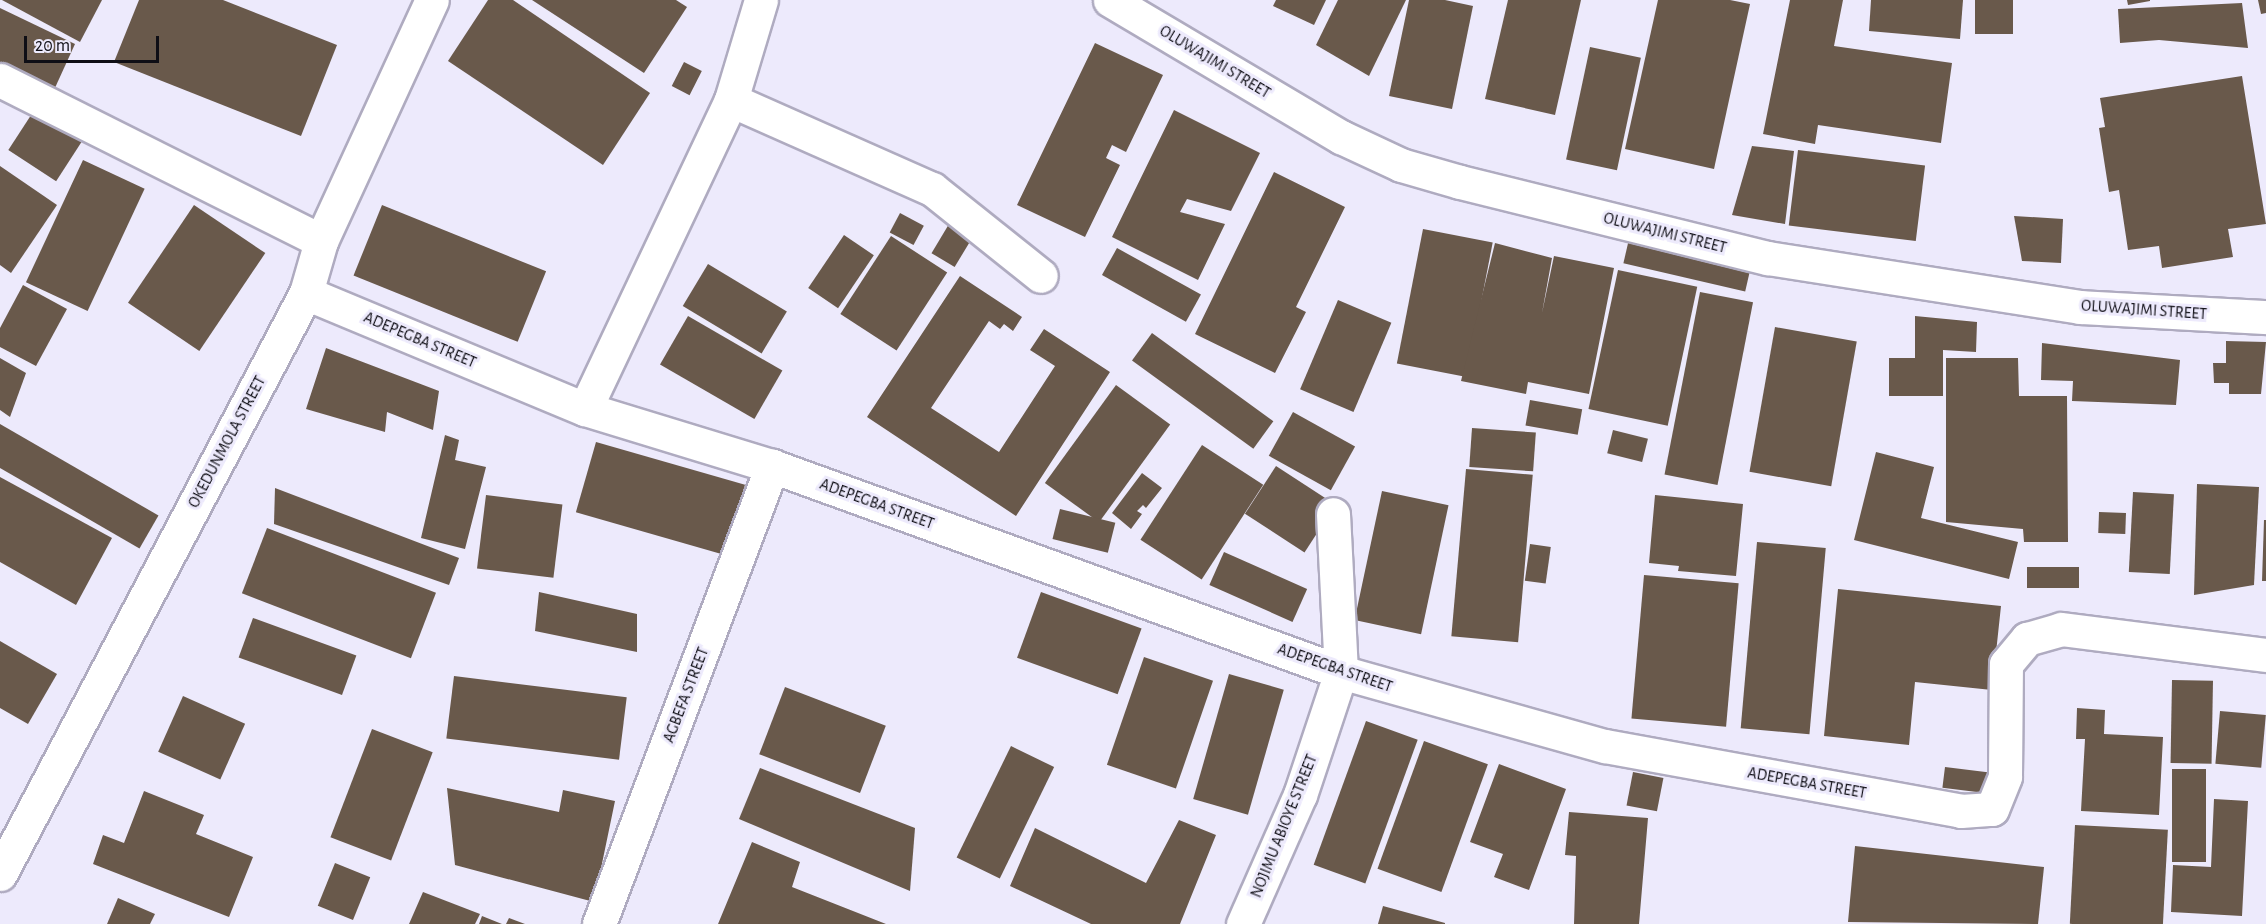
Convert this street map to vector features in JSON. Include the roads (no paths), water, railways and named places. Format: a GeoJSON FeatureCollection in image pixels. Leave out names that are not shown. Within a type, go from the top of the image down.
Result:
{"type":"FeatureCollection","features":[{"type":"Feature","properties":{"kind":"street","name":"OKEDUNMOLA STREET"},"geometry":{"type":"LineString","coordinates":[[0,874],[306,293],[321,241],[432,0]]}},
{"type":"Feature","properties":{"kind":"street"},"geometry":{"type":"LineString","coordinates":[[585,409],[730,100],[761,0]]}},
{"type":"Feature","properties":{"kind":"street","name":"OLUWAJIMI STREET"},"geometry":{"type":"LineString","coordinates":[[1110,0],[1341,137],[1401,165],[1460,182],[1768,258],[2080,307],[2266,317]]}},
{"type":"Feature","properties":{"kind":"street"},"geometry":{"type":"LineString","coordinates":[[0,80],[321,241]]}},
{"type":"Feature","properties":{"kind":"street"},"geometry":{"type":"LineString","coordinates":[[730,100],[932,189],[1041,276]]}},
{"type":"Feature","properties":{"kind":"street","name":"ADEPEGBA STREET"},"geometry":{"type":"LineString","coordinates":[[306,293],[585,409],[772,466],[1341,672],[1605,746],[1961,811],[1992,808],[2006,776],[2006,664],[2027,639],[2061,629],[2266,655]]}},
{"type":"Feature","properties":{"kind":"street","name":"AGBEFA STREET"},"geometry":{"type":"LineString","coordinates":[[599,924],[772,466]]}},
{"type":"Feature","properties":{"kind":"street","name":"NOJIMU ABIOYE STREET"},"geometry":{"type":"LineString","coordinates":[[1244,924],[1300,795],[1341,672],[1333,514]]}}]}
